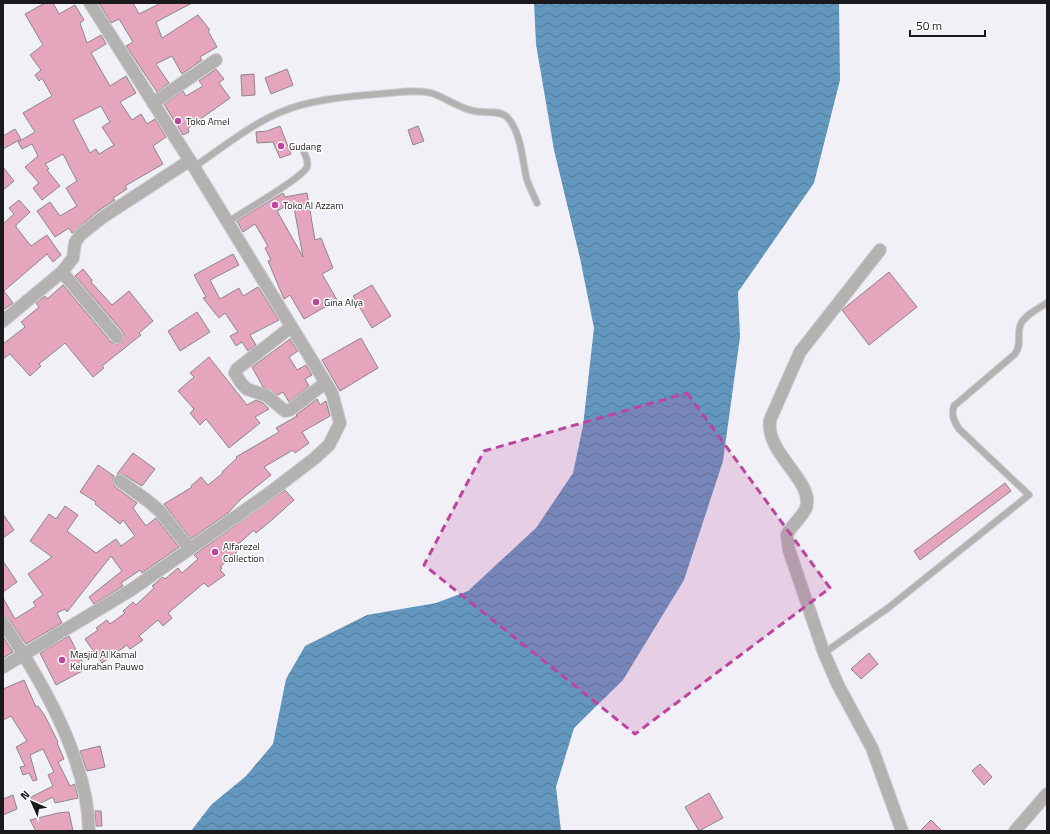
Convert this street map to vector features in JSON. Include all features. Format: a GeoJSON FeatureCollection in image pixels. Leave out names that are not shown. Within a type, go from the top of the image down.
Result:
{"type":"FeatureCollection","features":[{"type":"Feature","properties":{"kind":"street"},"geometry":{"type":"LineString","coordinates":[[3,667],[131,590],[268,494],[315,458],[329,445],[340,423],[332,393],[90,3]]}},
{"type":"Feature","properties":{"kind":"street"},"geometry":{"type":"LineString","coordinates":[[153,103],[216,60]]}},
{"type":"Feature","properties":{"kind":"street"},"geometry":{"type":"LineString","coordinates":[[3,320],[62,272],[73,258],[76,243],[80,235],[103,217],[191,164]]}},
{"type":"Feature","properties":{"kind":"street"},"geometry":{"type":"LineString","coordinates":[[880,250],[800,352],[770,420],[769,429],[776,448],[807,494],[806,508],[790,528],[787,535],[787,540],[824,653],[838,685],[872,748],[902,831]]}},
{"type":"Feature","properties":{"kind":"street"},"geometry":{"type":"LineString","coordinates":[[62,272],[117,337]]}},
{"type":"Feature","properties":{"kind":"street"},"geometry":{"type":"LineString","coordinates":[[291,327],[237,370],[235,373],[241,383],[247,389],[267,396],[285,411],[290,410],[326,383]]}},
{"type":"Feature","properties":{"kind":"street"},"geometry":{"type":"LineString","coordinates":[[120,481],[160,511],[189,548]]}},
{"type":"Feature","properties":{"kind":"street"},"geometry":{"type":"LineString","coordinates":[[3,623],[24,654],[53,710],[74,757],[84,786],[88,811],[89,831]]}},
{"type":"Feature","properties":{"kind":"street"},"geometry":{"type":"LineString","coordinates":[[1015,831],[1047,794]]}},
{"type":"Feature","properties":{"kind":"lane"},"geometry":{"type":"LineString","coordinates":[[191,164],[270,117],[296,107],[326,99],[354,96],[416,92],[430,93],[478,113],[498,113],[506,116],[512,123],[518,140],[528,182],[537,203]]}},
{"type":"Feature","properties":{"kind":"lane"},"geometry":{"type":"LineString","coordinates":[[227,222],[299,176],[308,162],[304,152]]}},
{"type":"Feature","properties":{"kind":"lane"},"geometry":{"type":"LineString","coordinates":[[824,653],[888,608],[1028,494],[959,429],[954,421],[952,413],[954,406],[1015,354],[1019,349],[1020,325],[1024,319],[1047,303]]}},
{"type":"Feature","properties":{"kind":"highlighted area"},"geometry":{"type":"Polygon","coordinates":[[[687,393],[830,588],[635,734],[424,565],[484,451],[687,393]]]}},
{"type":"Feature","properties":{"kind":"water"},"geometry":{"type":"Polygon","coordinates":[[[534,3],[839,3],[840,80],[814,183],[738,292],[740,337],[723,461],[684,580],[623,680],[574,728],[556,787],[561,831],[191,831],[211,805],[246,776],[273,744],[286,679],[305,646],[367,615],[436,603],[468,591],[536,528],[573,473],[583,426],[594,328],[580,258],[554,150],[536,44],[534,3]]]}},
{"type":"Feature","properties":{"kind":"building"},"geometry":{"type":"Polygon","coordinates":[[[45,3],[53,3],[59,14],[75,5],[84,20],[80,23],[87,43],[101,35],[106,44],[91,53],[110,86],[126,76],[136,93],[120,102],[132,120],[141,114],[147,124],[155,119],[166,137],[153,146],[163,164],[125,186],[127,189],[113,198],[115,200],[98,211],[72,233],[69,228],[55,237],[37,211],[50,202],[60,216],[77,206],[66,188],[77,181],[63,154],[45,164],[49,169],[47,170],[60,186],[42,200],[33,188],[39,183],[25,167],[38,156],[32,144],[22,149],[18,142],[35,132],[23,113],[52,96],[42,78],[39,81],[35,75],[41,70],[30,55],[43,45],[25,14],[45,3]],[[101,106],[73,120],[90,153],[96,149],[99,154],[114,145],[102,127],[110,122],[101,106]]]}},
{"type":"Feature","properties":{"kind":"building"},"geometry":{"type":"Polygon","coordinates":[[[99,3],[133,3],[139,14],[161,3],[192,3],[156,22],[162,38],[198,15],[210,30],[208,31],[217,47],[200,57],[202,60],[182,74],[172,56],[156,64],[169,83],[157,92],[126,46],[133,42],[119,19],[111,23],[99,3]]]}},
{"type":"Feature","properties":{"kind":"building"},"geometry":{"type":"Polygon","coordinates":[[[216,69],[224,79],[219,83],[230,98],[188,128],[189,132],[183,135],[164,104],[183,91],[186,96],[203,86],[199,81],[216,69]]]}},
{"type":"Feature","properties":{"kind":"building"},"geometry":{"type":"Polygon","coordinates":[[[287,69],[293,85],[271,94],[265,78],[287,69]]]}},
{"type":"Feature","properties":{"kind":"building"},"geometry":{"type":"Polygon","coordinates":[[[254,74],[255,95],[242,96],[241,75],[254,74]]]}},
{"type":"Feature","properties":{"kind":"building","name":"Gudang"},"geometry":{"type":"Polygon","coordinates":[[[280,126],[291,154],[280,158],[273,142],[257,143],[256,132],[267,131],[280,126]]]}},
{"type":"Feature","properties":{"kind":"building"},"geometry":{"type":"Polygon","coordinates":[[[418,126],[424,141],[413,145],[408,130],[418,126]]]}},
{"type":"Feature","properties":{"kind":"building"},"geometry":{"type":"Polygon","coordinates":[[[15,129],[21,139],[3,149],[3,136],[15,129]]]}},
{"type":"Feature","properties":{"kind":"building"},"geometry":{"type":"Polygon","coordinates":[[[3,167],[14,181],[3,190],[3,167]]]}},
{"type":"Feature","properties":{"kind":"building"},"geometry":{"type":"Polygon","coordinates":[[[283,193],[285,197],[307,193],[315,240],[321,238],[333,268],[322,274],[337,300],[304,319],[290,295],[284,299],[268,261],[271,260],[265,248],[268,246],[255,224],[243,232],[237,221],[283,193]],[[293,202],[277,211],[303,257],[293,202]]]}},
{"type":"Feature","properties":{"kind":"building"},"geometry":{"type":"Polygon","coordinates":[[[19,200],[30,212],[16,225],[16,227],[31,246],[47,235],[61,255],[53,262],[47,254],[4,291],[13,303],[3,310],[3,224],[14,214],[9,208],[19,200]]]}},
{"type":"Feature","properties":{"kind":"building"},"geometry":{"type":"Polygon","coordinates":[[[233,254],[239,265],[210,280],[220,299],[239,288],[243,296],[258,287],[279,320],[250,335],[256,345],[248,351],[242,342],[236,346],[230,336],[238,332],[225,313],[219,318],[203,298],[206,297],[194,275],[233,254]]]}},
{"type":"Feature","properties":{"kind":"building"},"geometry":{"type":"Polygon","coordinates":[[[83,269],[92,280],[91,282],[112,305],[129,291],[153,321],[139,333],[141,335],[102,366],[104,368],[93,377],[65,343],[39,364],[41,366],[30,376],[10,354],[3,359],[3,344],[25,327],[21,322],[39,307],[36,303],[45,296],[47,299],[63,285],[111,342],[118,344],[122,342],[124,336],[123,332],[75,276],[83,269]]]}},
{"type":"Feature","properties":{"kind":"building"},"geometry":{"type":"Polygon","coordinates":[[[889,272],[917,307],[869,345],[842,310],[889,272]]]}},
{"type":"Feature","properties":{"kind":"building"},"geometry":{"type":"Polygon","coordinates":[[[372,285],[391,316],[372,328],[353,296],[372,285]]]}},
{"type":"Feature","properties":{"kind":"building"},"geometry":{"type":"Polygon","coordinates":[[[197,312],[210,332],[180,351],[168,331],[197,312]]]}},
{"type":"Feature","properties":{"kind":"building"},"geometry":{"type":"Polygon","coordinates":[[[361,338],[378,368],[340,391],[322,360],[361,338]]]}},
{"type":"Feature","properties":{"kind":"building"},"geometry":{"type":"Polygon","coordinates":[[[290,339],[298,351],[289,357],[297,370],[306,365],[312,375],[305,379],[309,386],[289,402],[283,392],[278,395],[263,387],[252,367],[290,339]]]}},
{"type":"Feature","properties":{"kind":"building"},"geometry":{"type":"Polygon","coordinates":[[[209,357],[247,405],[256,400],[263,403],[269,409],[255,417],[260,423],[229,448],[206,419],[200,425],[190,413],[194,409],[178,391],[194,377],[190,373],[209,357]]]}},
{"type":"Feature","properties":{"kind":"building"},"geometry":{"type":"Polygon","coordinates":[[[317,399],[320,405],[326,401],[330,416],[302,432],[309,443],[295,453],[293,450],[264,467],[271,475],[240,500],[228,513],[191,539],[164,504],[192,487],[191,486],[201,477],[208,485],[223,473],[222,472],[237,458],[236,457],[279,432],[276,428],[297,416],[296,415],[317,399]]]}},
{"type":"Feature","properties":{"kind":"building"},"geometry":{"type":"Polygon","coordinates":[[[133,453],[155,469],[142,486],[124,475],[117,474],[133,453]]]}},
{"type":"Feature","properties":{"kind":"building"},"geometry":{"type":"Polygon","coordinates":[[[98,465],[114,476],[113,481],[115,487],[137,503],[133,508],[146,526],[156,518],[179,547],[142,573],[140,570],[121,583],[123,586],[94,604],[89,597],[122,571],[111,556],[67,612],[65,609],[57,613],[62,623],[26,644],[9,619],[3,616],[3,598],[15,619],[36,606],[33,602],[43,595],[28,574],[52,557],[30,541],[49,514],[56,519],[65,506],[78,515],[67,531],[96,553],[116,539],[121,546],[135,536],[123,520],[120,524],[95,504],[96,502],[80,492],[98,465]]]}},
{"type":"Feature","properties":{"kind":"building"},"geometry":{"type":"Polygon","coordinates":[[[1005,483],[1011,491],[920,560],[914,551],[1005,483]]]}},
{"type":"Feature","properties":{"kind":"building"},"geometry":{"type":"Polygon","coordinates":[[[285,490],[294,500],[256,533],[254,530],[235,547],[238,551],[220,567],[222,568],[220,570],[225,575],[208,587],[204,583],[168,613],[172,618],[163,626],[158,620],[139,636],[143,640],[130,649],[127,645],[102,663],[85,639],[98,630],[96,628],[107,620],[110,624],[125,613],[123,611],[133,602],[136,605],[154,588],[152,586],[163,577],[165,579],[178,568],[182,573],[198,559],[194,555],[285,490]]]}},
{"type":"Feature","properties":{"kind":"building"},"geometry":{"type":"Polygon","coordinates":[[[3,514],[14,530],[3,538],[3,514]]]}},
{"type":"Feature","properties":{"kind":"building"},"geometry":{"type":"Polygon","coordinates":[[[3,561],[17,582],[3,592],[3,561]]]}},
{"type":"Feature","properties":{"kind":"building","name":"Masjid Al Kamal Kelurahan Pauwo"},"geometry":{"type":"Polygon","coordinates":[[[69,636],[86,669],[56,685],[40,653],[69,636]]]}},
{"type":"Feature","properties":{"kind":"building"},"geometry":{"type":"Polygon","coordinates":[[[3,637],[13,652],[3,658],[3,637]]]}},
{"type":"Feature","properties":{"kind":"building"},"geometry":{"type":"Polygon","coordinates":[[[869,653],[878,664],[861,679],[851,669],[869,653]]]}},
{"type":"Feature","properties":{"kind":"building"},"geometry":{"type":"Polygon","coordinates":[[[24,680],[36,707],[38,706],[45,716],[58,742],[57,743],[64,759],[58,762],[70,786],[75,784],[78,798],[55,803],[53,797],[35,806],[31,797],[53,786],[48,775],[54,772],[43,749],[30,755],[37,780],[33,781],[29,773],[23,775],[20,767],[25,766],[16,747],[27,741],[11,716],[3,720],[3,689],[24,680]]]}},
{"type":"Feature","properties":{"kind":"building"},"geometry":{"type":"Polygon","coordinates":[[[100,746],[105,767],[87,771],[80,751],[100,746]]]}},
{"type":"Feature","properties":{"kind":"building"},"geometry":{"type":"Polygon","coordinates":[[[980,764],[992,777],[984,785],[972,771],[980,764]]]}},
{"type":"Feature","properties":{"kind":"building"},"geometry":{"type":"Polygon","coordinates":[[[709,793],[723,818],[699,831],[685,807],[709,793]]]}},
{"type":"Feature","properties":{"kind":"building"},"geometry":{"type":"Polygon","coordinates":[[[13,795],[17,809],[3,815],[3,799],[13,795]]]}},
{"type":"Feature","properties":{"kind":"building"},"geometry":{"type":"Polygon","coordinates":[[[95,811],[101,811],[102,826],[96,826],[95,811]]]}},
{"type":"Feature","properties":{"kind":"building"},"geometry":{"type":"Polygon","coordinates":[[[69,812],[73,831],[36,831],[30,820],[58,813],[69,812]]]}},
{"type":"Feature","properties":{"kind":"building"},"geometry":{"type":"Polygon","coordinates":[[[931,820],[942,831],[920,831],[931,820]]]}},
{"type":"Feature","properties":{"kind":"place","name":"Toko Amel"},"geometry":{"type":"Point","coordinates":[178,121]}},
{"type":"Feature","properties":{"kind":"place","name":"Gudang"},"geometry":{"type":"Point","coordinates":[281,146]}},
{"type":"Feature","properties":{"kind":"place","name":"Toko Al Azzam"},"geometry":{"type":"Point","coordinates":[275,205]}},
{"type":"Feature","properties":{"kind":"place","name":"Gina Alya"},"geometry":{"type":"Point","coordinates":[316,302]}},
{"type":"Feature","properties":{"kind":"place","name":"Alfarezel Collection"},"geometry":{"type":"Point","coordinates":[215,552]}},
{"type":"Feature","properties":{"kind":"place","name":"Masjid Al Kamal Kelurahan Pauwo"},"geometry":{"type":"Point","coordinates":[62,660]}}]}
